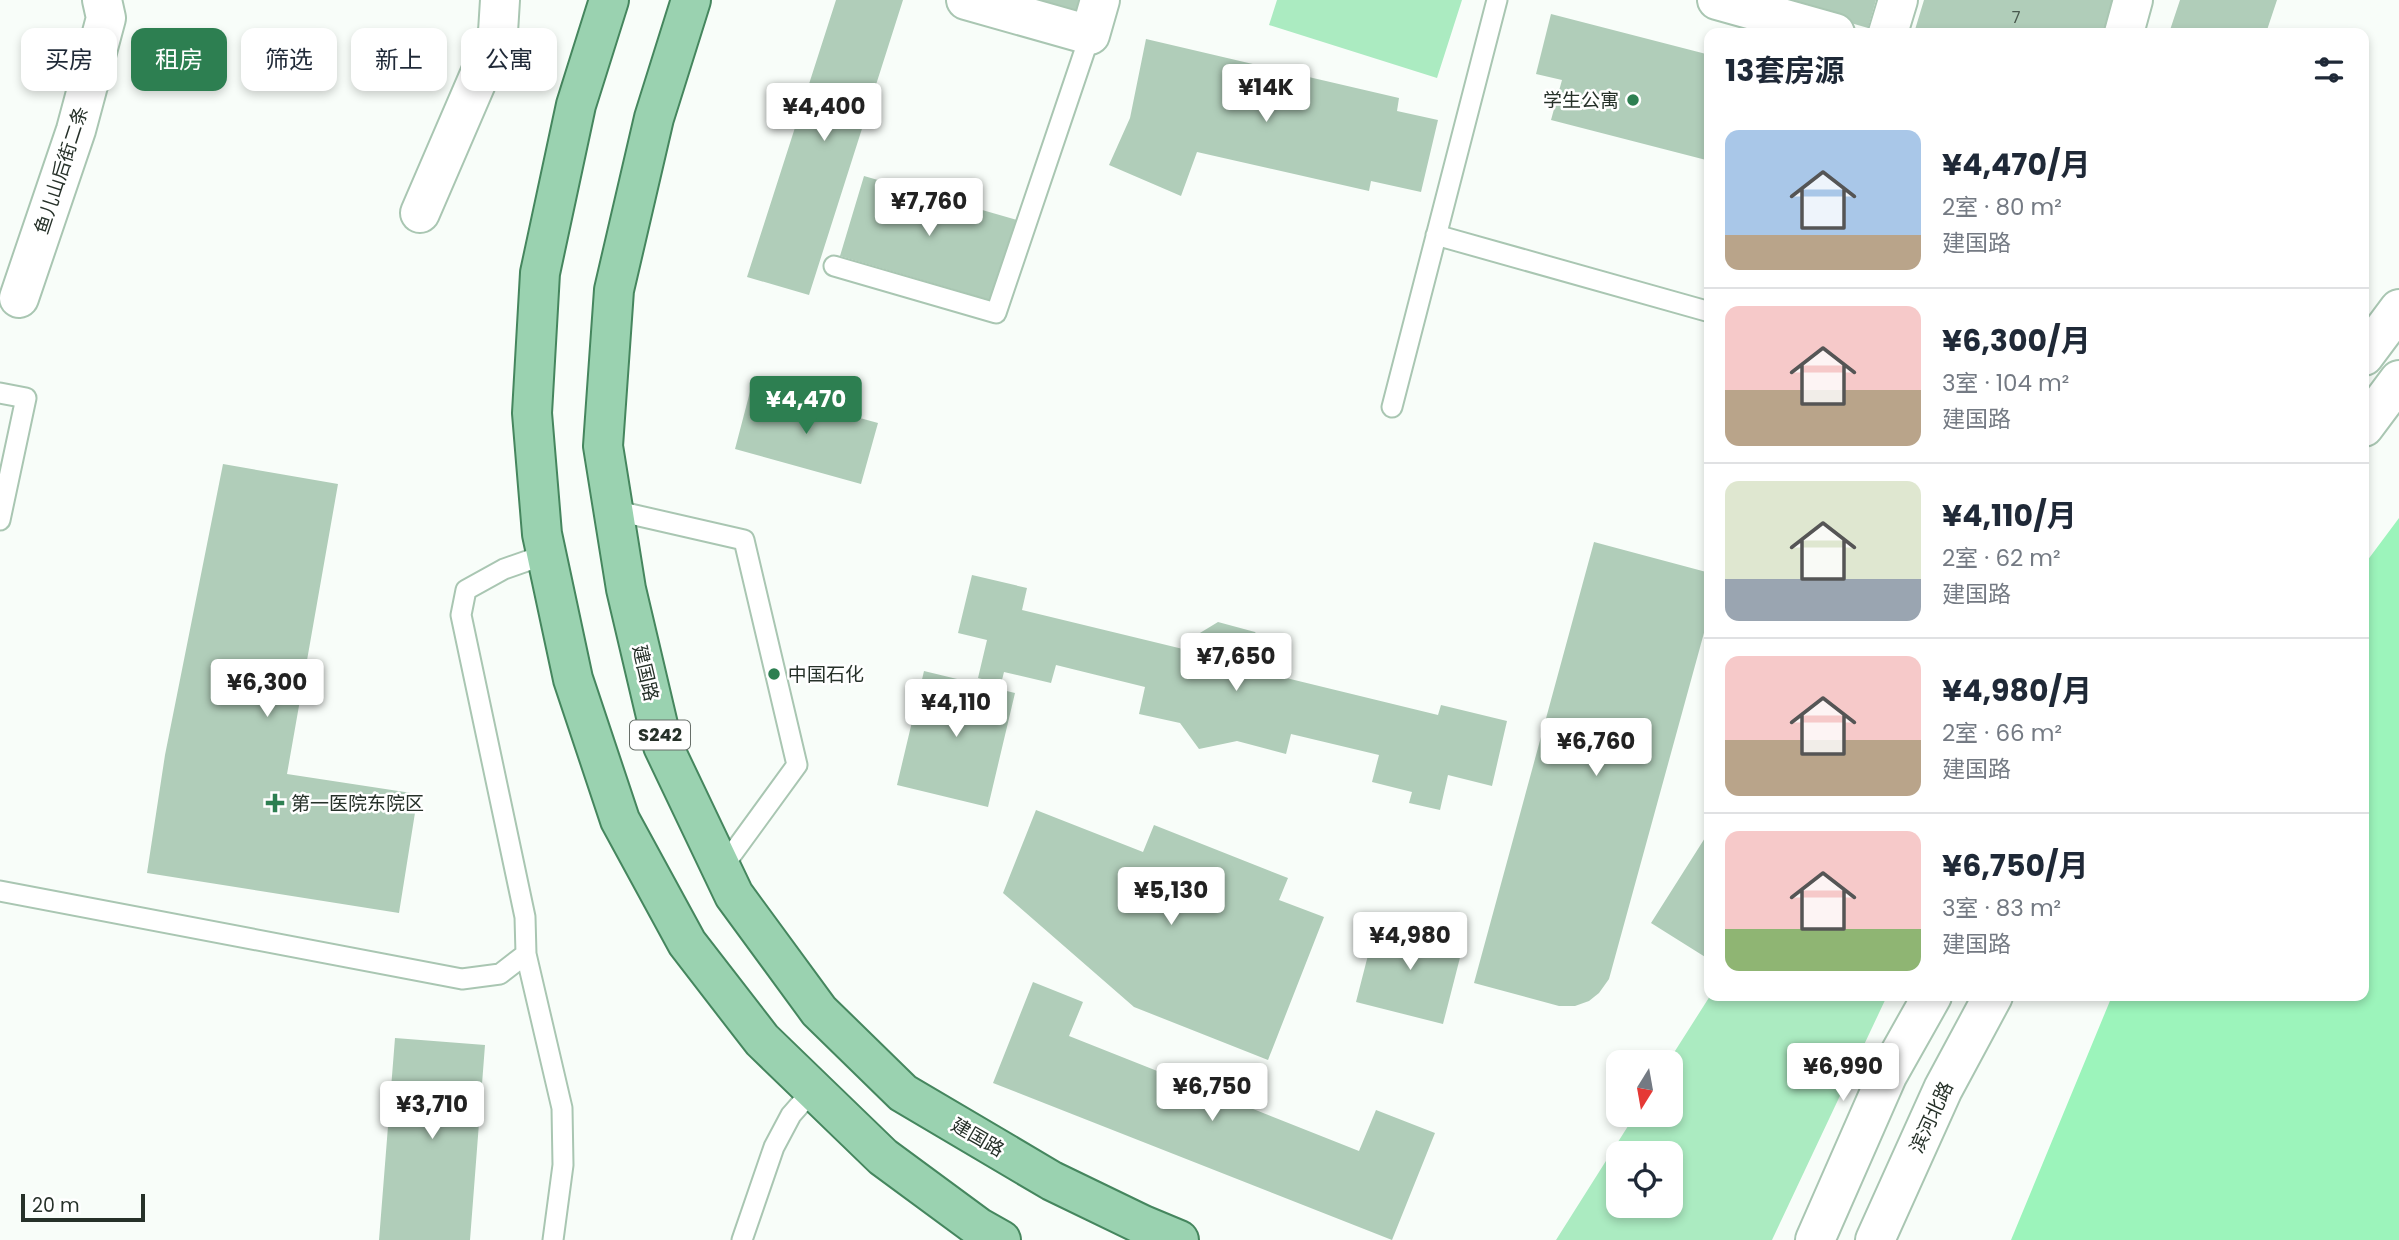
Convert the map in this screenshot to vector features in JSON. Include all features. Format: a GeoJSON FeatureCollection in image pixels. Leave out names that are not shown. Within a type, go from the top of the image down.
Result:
{"type":"FeatureCollection","features":[{"type":"Feature","properties":{"kind":"main road"},"geometry":{"type":"LineString","coordinates":[[609,0],[576,105],[540,273],[532,413],[542,534],[573,679],[620,820],[687,943],[762,1040],[883,1157],[978,1227],[1001,1240]]}},
{"type":"Feature","properties":{"kind":"main road","name":"建国路"},"geometry":{"type":"LineString","coordinates":[[691,0],[654,118],[614,289],[603,446],[626,589],[663,746],[734,895],[819,1011],[903,1093],[1052,1181],[1179,1240]]}},
{"type":"Feature","properties":{"kind":"street","name":"鱼儿山后街二条"},"geometry":{"type":"LineString","coordinates":[[19,298],[76,130],[106,18],[102,0]]}},
{"type":"Feature","properties":{"kind":"street"},"geometry":{"type":"LineString","coordinates":[[420,213],[498,32],[500,0]]}},
{"type":"Feature","properties":{"kind":"street"},"geometry":{"type":"LineString","coordinates":[[966,0],[1095,17]]}},
{"type":"Feature","properties":{"kind":"street"},"geometry":{"type":"LineString","coordinates":[[1717,0],[1817,28]]}},
{"type":"Feature","properties":{"kind":"street"},"geometry":{"type":"LineString","coordinates":[[1890,28],[1898,0]]}},
{"type":"Feature","properties":{"kind":"street"},"geometry":{"type":"LineString","coordinates":[[2125,28],[2133,0]]}},
{"type":"Feature","properties":{"kind":"street"},"geometry":{"type":"LineString","coordinates":[[2369,349],[2399,309]]}},
{"type":"Feature","properties":{"kind":"street"},"geometry":{"type":"LineString","coordinates":[[2369,420],[2399,380]]}},
{"type":"Feature","properties":{"kind":"street"},"geometry":{"type":"LineString","coordinates":[[1815,1240],[1887,1076],[1929,1001]]}},
{"type":"Feature","properties":{"kind":"street","name":"滨河北路"},"geometry":{"type":"LineString","coordinates":[[1875,1240],[1943,1089],[1990,1001]]}},
{"type":"Feature","properties":{"kind":"lane"},"geometry":{"type":"LineString","coordinates":[[1392,407],[1497,0]]}},
{"type":"Feature","properties":{"kind":"lane"},"geometry":{"type":"LineString","coordinates":[[834,266],[996,313],[1095,17]]}},
{"type":"Feature","properties":{"kind":"lane"},"geometry":{"type":"LineString","coordinates":[[1436,235],[1704,311]]}},
{"type":"Feature","properties":{"kind":"lane"},"geometry":{"type":"LineString","coordinates":[[0,393],[26,398],[0,520]]}},
{"type":"Feature","properties":{"kind":"lane"},"geometry":{"type":"LineString","coordinates":[[613,510],[744,540],[797,765],[722,868]]}},
{"type":"Feature","properties":{"kind":"lane"},"geometry":{"type":"LineString","coordinates":[[547,554],[504,569],[466,590],[461,615],[525,917],[526,954],[562,1108],[563,1165],[553,1240]]}},
{"type":"Feature","properties":{"kind":"lane"},"geometry":{"type":"LineString","coordinates":[[0,891],[461,979],[500,974],[526,954]]}},
{"type":"Feature","properties":{"kind":"lane"},"geometry":{"type":"LineString","coordinates":[[742,1240],[774,1147],[791,1115],[813,1090]]}},
{"type":"Feature","properties":{"kind":"shaded area"},"geometry":{"type":"Polygon","coordinates":[[[1277,0],[1462,0],[1437,78],[1269,25],[1277,0]]]}},
{"type":"Feature","properties":{"kind":"shaded area"},"geometry":{"type":"Polygon","coordinates":[[[2399,518],[2399,1240],[2011,1240],[2110,1001],[2369,1001],[2369,558],[2399,518]]]}},
{"type":"Feature","properties":{"kind":"shaded area"},"geometry":{"type":"Polygon","coordinates":[[[1707,1001],[1885,1001],[1772,1240],[1556,1240],[1606,1161],[1606,1218],[1683,1218],[1683,1141],[1619,1141],[1627,1127],[1684,1127],[1684,1050],[1676,1050],[1707,1001]]]}},
{"type":"Feature","properties":{"kind":"building"},"geometry":{"type":"Polygon","coordinates":[[[836,0],[903,0],[809,295],[747,277],[836,0]]]}},
{"type":"Feature","properties":{"kind":"building"},"geometry":{"type":"Polygon","coordinates":[[[1018,0],[1089,0],[1083,20],[1018,0]]]}},
{"type":"Feature","properties":{"kind":"building"},"geometry":{"type":"Polygon","coordinates":[[[1772,0],[1876,0],[1868,28],[1772,0]]]}},
{"type":"Feature","properties":{"kind":"building"},"geometry":{"type":"Polygon","coordinates":[[[1924,0],[2117,0],[2109,28],[1916,28],[1924,0]]]}},
{"type":"Feature","properties":{"kind":"building"},"geometry":{"type":"Polygon","coordinates":[[[2180,0],[2277,0],[2268,28],[2171,28],[2180,0]]]}},
{"type":"Feature","properties":{"kind":"building","name":"学生公寓"},"geometry":{"type":"Polygon","coordinates":[[[1551,14],[1704,53],[1704,159],[1551,120],[1562,80],[1536,74],[1551,14]]]}},
{"type":"Feature","properties":{"kind":"building"},"geometry":{"type":"Polygon","coordinates":[[[1146,39],[1399,98],[1397,111],[1438,120],[1421,192],[1371,181],[1369,191],[1197,152],[1181,196],[1109,165],[1130,118],[1146,39]]]}},
{"type":"Feature","properties":{"kind":"building"},"geometry":{"type":"Polygon","coordinates":[[[864,176],[1017,220],[993,301],[840,256],[864,176]]]}},
{"type":"Feature","properties":{"kind":"building"},"geometry":{"type":"Polygon","coordinates":[[[751,388],[878,423],[861,484],[735,449],[751,388]]]}},
{"type":"Feature","properties":{"kind":"building"},"geometry":{"type":"Polygon","coordinates":[[[223,464],[338,484],[287,774],[418,794],[399,913],[147,873],[165,755],[223,464]]]}},
{"type":"Feature","properties":{"kind":"building"},"geometry":{"type":"Polygon","coordinates":[[[1594,542],[1704,571],[1704,633],[1609,979],[1589,1001],[1575,1006],[1559,1006],[1474,983],[1594,542]]]}},
{"type":"Feature","properties":{"kind":"building"},"geometry":{"type":"Polygon","coordinates":[[[972,575],[1027,588],[1022,610],[1187,650],[1190,639],[1218,622],[1255,632],[1280,668],[1278,676],[1438,715],[1441,705],[1507,721],[1492,786],[1448,775],[1440,810],[1409,803],[1412,792],[1372,782],[1379,755],[1291,734],[1286,754],[1237,741],[1199,749],[1180,723],[1139,714],[1145,687],[1056,665],[1051,683],[1004,672],[1001,684],[978,678],[987,640],[958,633],[972,575]]]}},
{"type":"Feature","properties":{"kind":"building"},"geometry":{"type":"Polygon","coordinates":[[[924,671],[1015,693],[988,807],[897,785],[924,671]]]}},
{"type":"Feature","properties":{"kind":"building"},"geometry":{"type":"Polygon","coordinates":[[[1036,810],[1143,852],[1154,825],[1288,878],[1279,900],[1324,917],[1268,1060],[1134,1007],[1003,893],[1036,810]]]}},
{"type":"Feature","properties":{"kind":"building"},"geometry":{"type":"Polygon","coordinates":[[[1704,839],[1704,956],[1651,923],[1704,839]]]}},
{"type":"Feature","properties":{"kind":"building"},"geometry":{"type":"Polygon","coordinates":[[[1377,920],[1464,942],[1443,1024],[1356,1002],[1377,920]]]}},
{"type":"Feature","properties":{"kind":"building"},"geometry":{"type":"Polygon","coordinates":[[[1033,982],[1083,1002],[1069,1036],[1359,1151],[1376,1110],[1435,1133],[1392,1240],[993,1083],[1033,982]]]}},
{"type":"Feature","properties":{"kind":"building"},"geometry":{"type":"Polygon","coordinates":[[[395,1038],[485,1045],[470,1240],[379,1240],[395,1038]]]}},
{"type":"Feature","properties":{"kind":"place","name":"学生公寓"},"geometry":{"type":"Point","coordinates":[1633,100]}},
{"type":"Feature","properties":{"kind":"place","name":"中国石化"},"geometry":{"type":"Point","coordinates":[774,674]}},
{"type":"Feature","properties":{"kind":"place","name":"第一医院东院区"},"geometry":{"type":"Point","coordinates":[275,803]}}]}
